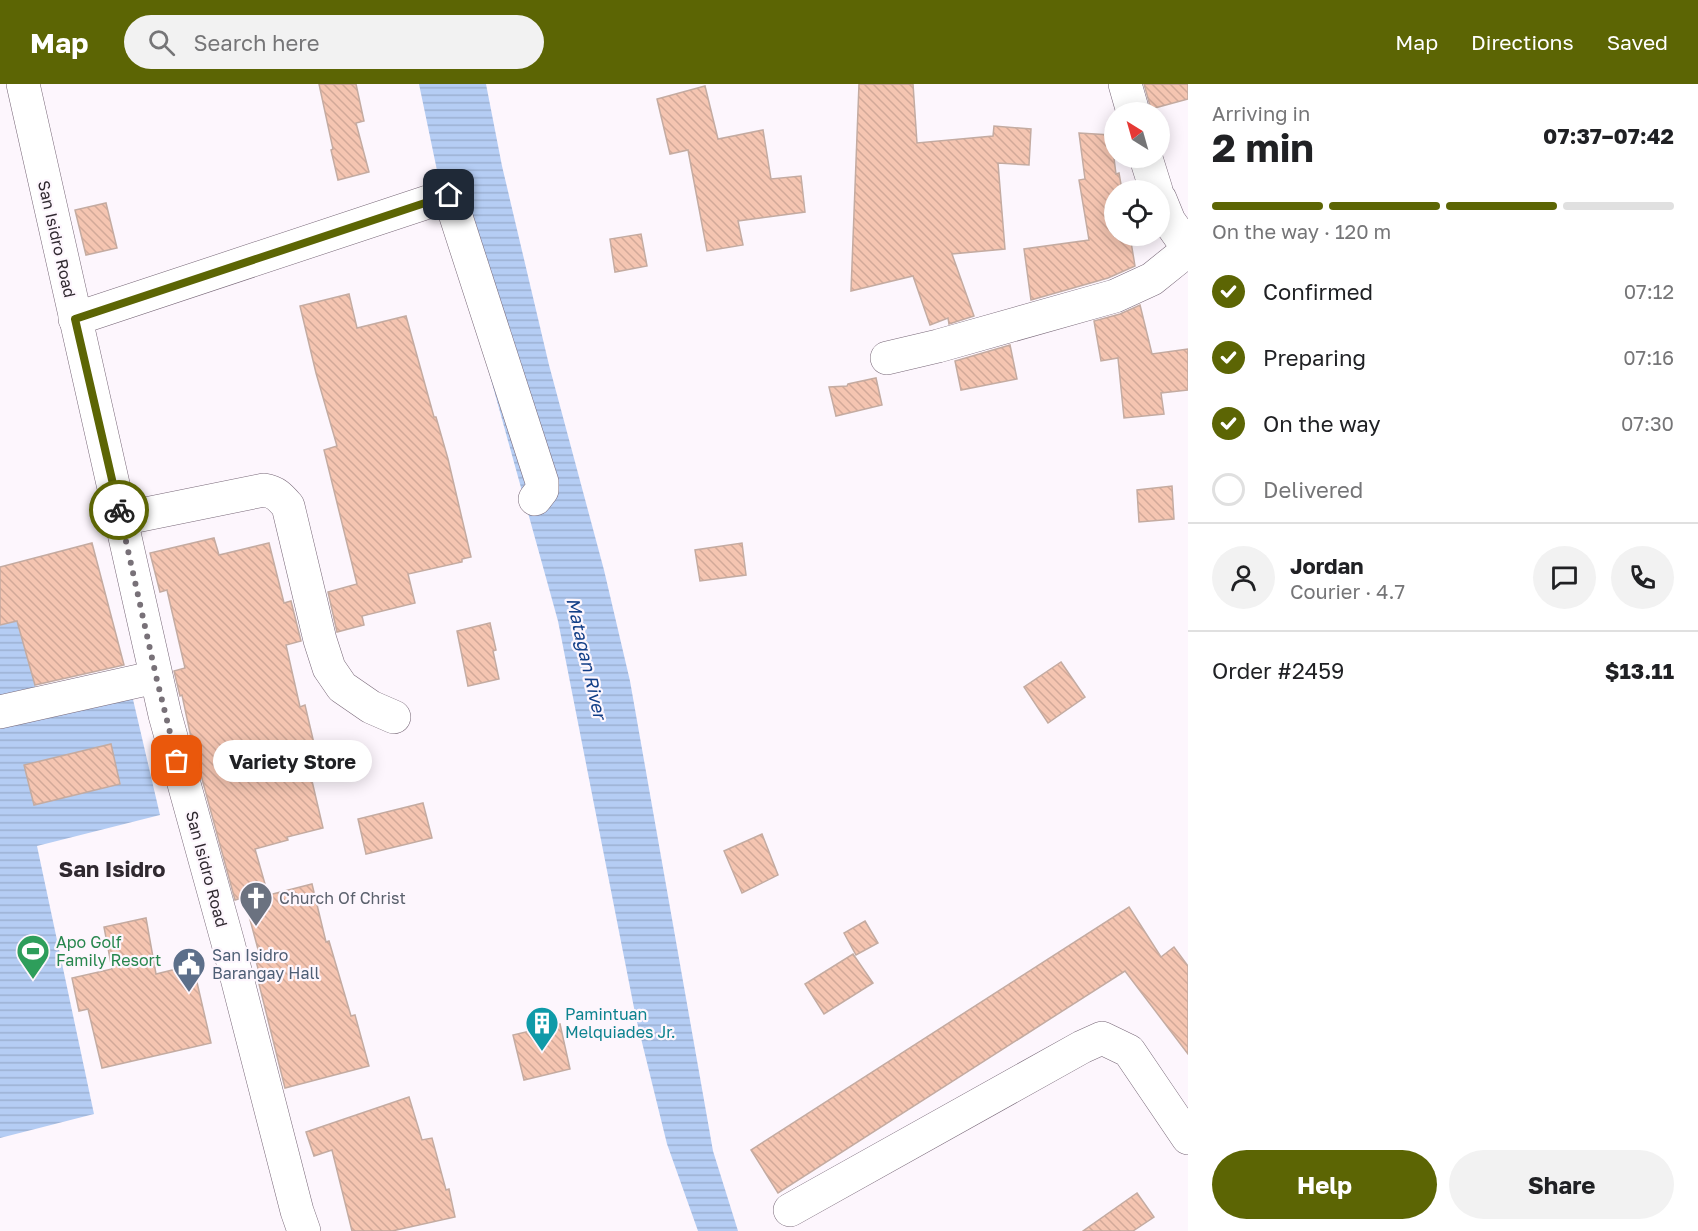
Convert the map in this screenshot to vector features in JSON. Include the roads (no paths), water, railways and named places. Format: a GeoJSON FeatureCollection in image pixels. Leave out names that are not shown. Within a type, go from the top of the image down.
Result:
{"type":"FeatureCollection","features":[{"type":"Feature","properties":{"kind":"street","name":"San Isidro Road"},"geometry":{"type":"LineString","coordinates":[[23,84],[156,676],[297,1212],[304,1231]]}},
{"type":"Feature","properties":{"kind":"street"},"geometry":{"type":"LineString","coordinates":[[1125,84],[1130,102]]}},
{"type":"Feature","properties":{"kind":"street"},"geometry":{"type":"LineString","coordinates":[[75,319],[449,195],[542,482],[542,490],[535,499]]}},
{"type":"Feature","properties":{"kind":"street"},"geometry":{"type":"LineString","coordinates":[[887,358],[938,346],[1115,296],[1152,279],[1188,249],[1170,224]]}},
{"type":"Feature","properties":{"kind":"street"},"geometry":{"type":"LineString","coordinates":[[121,519],[264,490],[274,491],[288,506],[320,640],[329,668],[342,687],[371,707],[394,717]]}},
{"type":"Feature","properties":{"kind":"street"},"geometry":{"type":"LineString","coordinates":[[0,712],[156,676]]}},
{"type":"Feature","properties":{"kind":"street"},"geometry":{"type":"LineString","coordinates":[[790,1210],[1102,1038],[1129,1052],[1188,1138]]}},
{"type":"Feature","properties":{"kind":"water","name":"Matagan River"},"geometry":{"type":"Polygon","coordinates":[[[419,84],[486,84],[502,166],[549,365],[604,570],[630,681],[713,1151],[738,1231],[698,1231],[667,1144],[636,1018],[558,621],[449,228],[419,84]]]}},
{"type":"Feature","properties":{"kind":"water","name":"Apo Golf Family Resort"},"geometry":{"type":"Polygon","coordinates":[[[2,566],[39,700],[128,678],[160,815],[37,846],[94,1114],[0,1138],[0,567],[2,566]]]}},
{"type":"Feature","properties":{"kind":"place","name":"Variety Store"},"geometry":{"type":"Point","coordinates":[177,761]}},
{"type":"Feature","properties":{"kind":"place","name":"Church Of Christ"},"geometry":{"type":"Point","coordinates":[256,927]}},
{"type":"Feature","properties":{"kind":"place","name":"Apo Golf Family Resort"},"geometry":{"type":"Point","coordinates":[33,980]}},
{"type":"Feature","properties":{"kind":"place","name":"San Isidro Barangay Hall"},"geometry":{"type":"Point","coordinates":[189,993]}},
{"type":"Feature","properties":{"kind":"place","name":"Pamintuan Melquiades Jr."},"geometry":{"type":"Point","coordinates":[542,1052]}},
{"type":"Feature","properties":{"kind":"district","name":"San Isidro"},"geometry":{"type":"Point","coordinates":[112,868]}}]}
